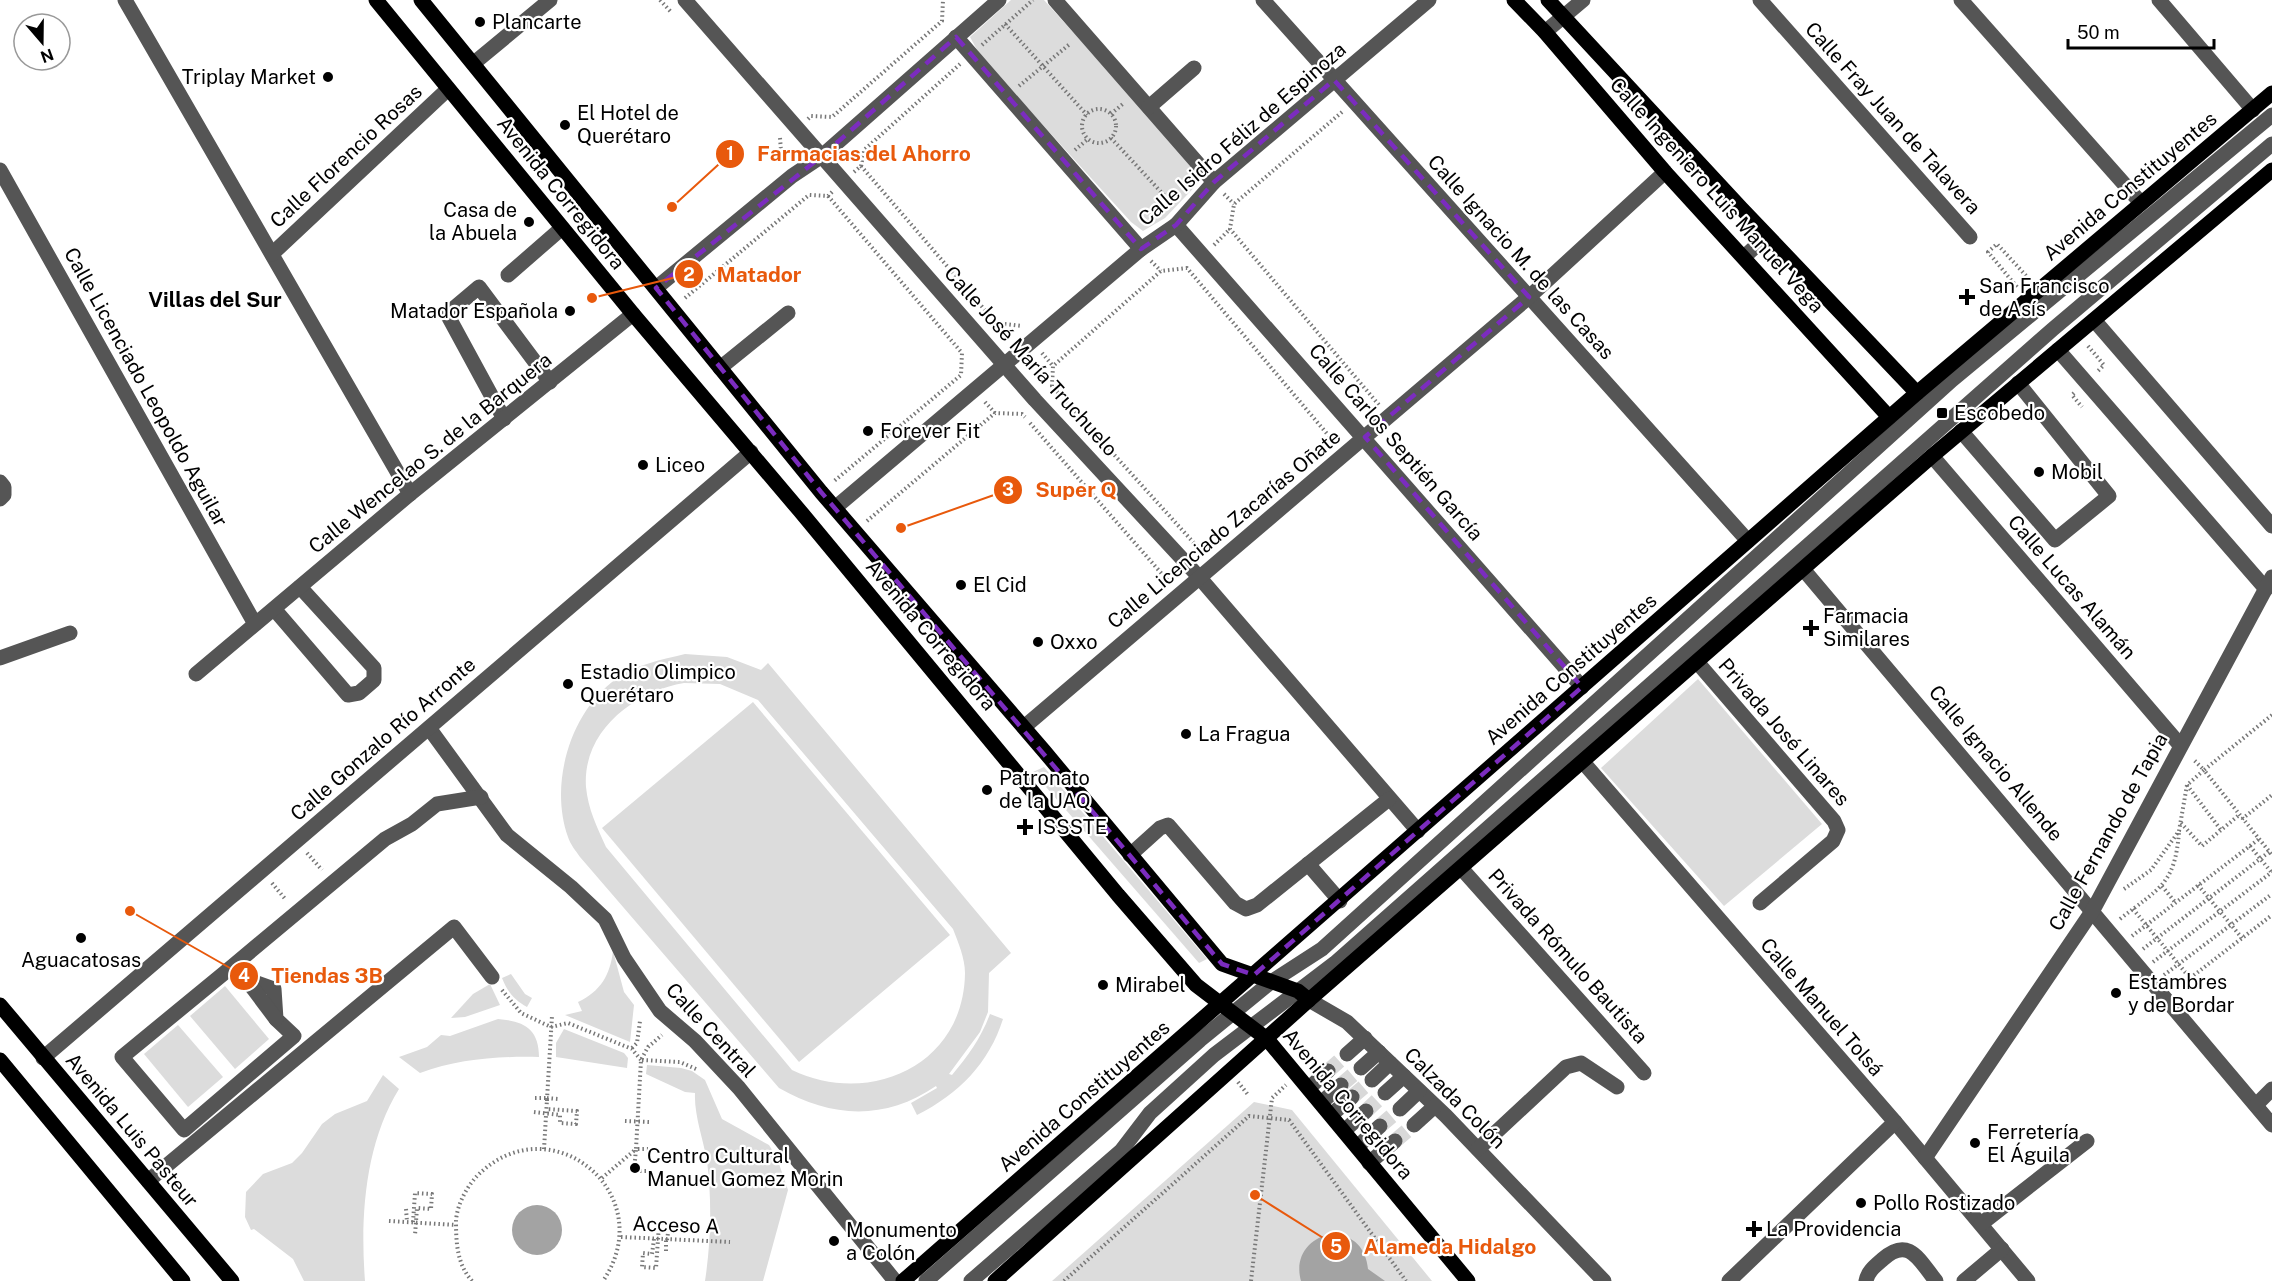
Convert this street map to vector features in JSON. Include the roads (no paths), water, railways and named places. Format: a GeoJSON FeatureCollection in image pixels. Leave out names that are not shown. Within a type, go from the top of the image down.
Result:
{"type":"FeatureCollection","features":[{"type":"Feature","properties":{"kind":"main road","name":"Avenida Corregidora"},"geometry":{"type":"LineString","coordinates":[[376,0],[633,315],[751,452],[1118,895],[1196,985],[1267,1039],[1310,1087],[1369,1163],[1468,1281]]}},
{"type":"Feature","properties":{"kind":"main road","name":"Avenida Corregidora"},"geometry":{"type":"LineString","coordinates":[[421,0],[821,492],[1024,727],[1222,964],[1254,975]]}},
{"type":"Feature","properties":{"kind":"main road","name":"Calle Ingeniero Luis Manuel Vega"},"geometry":{"type":"LineString","coordinates":[[1548,0],[1565,15],[1767,236],[1917,393]]}},
{"type":"Feature","properties":{"kind":"main road","name":"Calle Ingeniero Luis Manuel Vega"},"geometry":{"type":"LineString","coordinates":[[1518,1],[1665,172],[1889,417]]}},
{"type":"Feature","properties":{"kind":"main road","name":"Avenida Constituyentes"},"geometry":{"type":"LineString","coordinates":[[903,1281],[1226,1009],[1254,975],[1889,417],[2272,93]]}},
{"type":"Feature","properties":{"kind":"main road"},"geometry":{"type":"LineString","coordinates":[[995,1281],[1267,1039],[1304,995],[1461,868],[1961,431],[2272,170]]}},
{"type":"Feature","properties":{"kind":"main road","name":"Calzada Colón"},"geometry":{"type":"LineString","coordinates":[[1254,975],[1304,995]]}},
{"type":"Feature","properties":{"kind":"main road","name":"Avenida Luis Pasteur"},"geometry":{"type":"LineString","coordinates":[[0,1005],[232,1281]]}},
{"type":"Feature","properties":{"kind":"main road"},"geometry":{"type":"LineString","coordinates":[[0,1060],[179,1280]]}},
{"type":"Feature","properties":{"kind":"street"},"geometry":{"type":"LineString","coordinates":[[125,0],[410,494]]}},
{"type":"Feature","properties":{"kind":"street"},"geometry":{"type":"LineString","coordinates":[[474,63],[550,0]]}},
{"type":"Feature","properties":{"kind":"street","name":"Calle José María Truchuelo"},"geometry":{"type":"LineString","coordinates":[[685,0],[1004,365],[1199,577],[1418,831]]}},
{"type":"Feature","properties":{"kind":"street"},"geometry":{"type":"LineString","coordinates":[[1055,0],[1214,182]]}},
{"type":"Feature","properties":{"kind":"street","name":"Calle Ignacio M. de las Casas"},"geometry":{"type":"LineString","coordinates":[[1263,0],[1748,542]]}},
{"type":"Feature","properties":{"kind":"street","name":"Calle Isidro Féliz de Espinoza"},"geometry":{"type":"LineString","coordinates":[[836,507],[1141,249],[1180,221],[1214,182],[1429,0]]}},
{"type":"Feature","properties":{"kind":"street"},"geometry":{"type":"LineString","coordinates":[[1545,32],[1583,0]]}},
{"type":"Feature","properties":{"kind":"street","name":"Calle Fray Juan de Talavera"},"geometry":{"type":"LineString","coordinates":[[1760,0],[1970,237]]}},
{"type":"Feature","properties":{"kind":"street"},"geometry":{"type":"LineString","coordinates":[[1961,0],[2141,203]]}},
{"type":"Feature","properties":{"kind":"street"},"geometry":{"type":"LineString","coordinates":[[2159,0],[2253,110]]}},
{"type":"Feature","properties":{"kind":"street"},"geometry":{"type":"LineString","coordinates":[[656,288],[792,176],[822,156],[992,2]]}},
{"type":"Feature","properties":{"kind":"street"},"geometry":{"type":"LineString","coordinates":[[956,37],[1141,249]]}},
{"type":"Feature","properties":{"kind":"street"},"geometry":{"type":"LineString","coordinates":[[1149,107],[1194,68]]}},
{"type":"Feature","properties":{"kind":"street","name":"Calle Florencio Rosas"},"geometry":{"type":"LineString","coordinates":[[272,254],[448,89]]}},
{"type":"Feature","properties":{"kind":"street"},"geometry":{"type":"LineString","coordinates":[[926,1281],[1226,1009],[1322,949],[1952,380],[2272,115]]}},
{"type":"Feature","properties":{"kind":"street"},"geometry":{"type":"LineString","coordinates":[[971,1281],[1121,1151],[1150,1113],[1214,1055],[1251,1027],[1304,995],[1335,963],[2053,329],[2272,144]]}},
{"type":"Feature","properties":{"kind":"street","name":"Calle Licenciado Leopoldo Aguilar"},"geometry":{"type":"LineString","coordinates":[[0,170],[255,624]]}},
{"type":"Feature","properties":{"kind":"street","name":"Calle Licenciado Zacarías Oñate"},"geometry":{"type":"LineString","coordinates":[[1024,727],[1529,297],[1665,172]]}},
{"type":"Feature","properties":{"kind":"street","name":"Calle Carlos Septién García"},"geometry":{"type":"LineString","coordinates":[[1180,221],[1582,687]]}},
{"type":"Feature","properties":{"kind":"street"},"geometry":{"type":"LineString","coordinates":[[508,275],[562,228]]}},
{"type":"Feature","properties":{"kind":"street"},"geometry":{"type":"LineString","coordinates":[[1744,257],[1767,236]]}},
{"type":"Feature","properties":{"kind":"street"},"geometry":{"type":"LineString","coordinates":[[504,419],[447,314],[479,287],[550,382]]}},
{"type":"Feature","properties":{"kind":"street"},"geometry":{"type":"LineString","coordinates":[[720,368],[788,312]]}},
{"type":"Feature","properties":{"kind":"street","name":"Calle Wencelao S. de la Barquera"},"geometry":{"type":"LineString","coordinates":[[196,674],[275,610],[410,494],[633,315]]}},
{"type":"Feature","properties":{"kind":"street"},"geometry":{"type":"LineString","coordinates":[[2094,320],[2272,526]]}},
{"type":"Feature","properties":{"kind":"street"},"geometry":{"type":"LineString","coordinates":[[2058,350],[2269,583]]}},
{"type":"Feature","properties":{"kind":"street"},"geometry":{"type":"LineString","coordinates":[[1961,431],[2055,540],[2109,496],[2018,383]]}},
{"type":"Feature","properties":{"kind":"street","name":"Calle Gonzalo Río Arronte"},"geometry":{"type":"LineString","coordinates":[[43,1058],[751,452]]}},
{"type":"Feature","properties":{"kind":"street","name":"Calle Lucas Alamán"},"geometry":{"type":"LineString","coordinates":[[1932,456],[2180,745]]}},
{"type":"Feature","properties":{"kind":"street"},"geometry":{"type":"LineString","coordinates":[[0,483],[4,487],[4,495],[0,499]]}},
{"type":"Feature","properties":{"kind":"street","name":"Calle Ignacio Allende"},"geometry":{"type":"LineString","coordinates":[[1803,569],[2132,956],[2272,1125]]}},
{"type":"Feature","properties":{"kind":"street","name":"Calle Fernando de Tapia"},"geometry":{"type":"LineString","coordinates":[[1925,1158],[2093,910],[2269,583]]}},
{"type":"Feature","properties":{"kind":"street"},"geometry":{"type":"LineString","coordinates":[[275,610],[348,695],[359,693],[374,680],[374,668],[300,587]]}},
{"type":"Feature","properties":{"kind":"street"},"geometry":{"type":"LineString","coordinates":[[0,658],[70,633]]}},
{"type":"Feature","properties":{"kind":"street","name":"Privada José Linares"},"geometry":{"type":"LineString","coordinates":[[1697,662],[1834,821],[1838,831],[1833,841],[1760,903]]}},
{"type":"Feature","properties":{"kind":"street","name":"Calle Central"},"geometry":{"type":"LineString","coordinates":[[429,728],[507,835],[571,887],[605,919],[624,958],[660,1011],[695,1041],[739,1088],[895,1281]]}},
{"type":"Feature","properties":{"kind":"street","name":"Calle Manuel Tolsá"},"geometry":{"type":"LineString","coordinates":[[1583,762],[1895,1122],[2028,1281]]}},
{"type":"Feature","properties":{"kind":"street"},"geometry":{"type":"LineString","coordinates":[[234,965],[276,1019],[294,1036],[184,1130],[122,1057],[385,839],[412,824],[437,804],[481,797]]}},
{"type":"Feature","properties":{"kind":"street"},"geometry":{"type":"LineString","coordinates":[[1130,855],[1160,828],[1168,825],[1235,903],[1246,909],[1257,906],[1389,799]]}},
{"type":"Feature","properties":{"kind":"street"},"geometry":{"type":"LineString","coordinates":[[1308,864],[1340,900]]}},
{"type":"Feature","properties":{"kind":"street","name":"Privada Rómulo Bautista"},"geometry":{"type":"LineString","coordinates":[[1461,868],[1644,1073]]}},
{"type":"Feature","properties":{"kind":"street"},"geometry":{"type":"LineString","coordinates":[[148,1181],[454,927],[492,977]]}},
{"type":"Feature","properties":{"kind":"street","name":"Calzada Colón"},"geometry":{"type":"LineString","coordinates":[[1304,995],[1347,1022],[1365,1038],[1478,1149],[1604,1281]]}},
{"type":"Feature","properties":{"kind":"street"},"geometry":{"type":"LineString","coordinates":[[1347,1054],[1365,1038]]}},
{"type":"Feature","properties":{"kind":"street"},"geometry":{"type":"LineString","coordinates":[[1360,1068],[1378,1052]]}},
{"type":"Feature","properties":{"kind":"street"},"geometry":{"type":"LineString","coordinates":[[1372,1080],[1390,1063]]}},
{"type":"Feature","properties":{"kind":"street"},"geometry":{"type":"LineString","coordinates":[[1478,1149],[1566,1067],[1581,1063],[1617,1087]]}},
{"type":"Feature","properties":{"kind":"street"},"geometry":{"type":"LineString","coordinates":[[1310,1087],[1328,1071]]}},
{"type":"Feature","properties":{"kind":"street"},"geometry":{"type":"LineString","coordinates":[[1385,1094],[1404,1076]]}},
{"type":"Feature","properties":{"kind":"street"},"geometry":{"type":"LineString","coordinates":[[1321,1103],[1341,1085]]}},
{"type":"Feature","properties":{"kind":"street"},"geometry":{"type":"LineString","coordinates":[[2256,1105],[2272,1089]]}},
{"type":"Feature","properties":{"kind":"street"},"geometry":{"type":"LineString","coordinates":[[1400,1109],[1419,1091]]}},
{"type":"Feature","properties":{"kind":"street"},"geometry":{"type":"LineString","coordinates":[[1331,1115],[1352,1097]]}},
{"type":"Feature","properties":{"kind":"street"},"geometry":{"type":"LineString","coordinates":[[1414,1125],[1435,1106]]}},
{"type":"Feature","properties":{"kind":"street"},"geometry":{"type":"LineString","coordinates":[[1344,1131],[1366,1111]]}},
{"type":"Feature","properties":{"kind":"street"},"geometry":{"type":"LineString","coordinates":[[1729,1281],[1895,1122]]}},
{"type":"Feature","properties":{"kind":"street"},"geometry":{"type":"LineString","coordinates":[[1357,1147],[1380,1126]]}},
{"type":"Feature","properties":{"kind":"street"},"geometry":{"type":"LineString","coordinates":[[1369,1163],[1395,1141]]}},
{"type":"Feature","properties":{"kind":"street"},"geometry":{"type":"LineString","coordinates":[[1981,1224],[2088,1141]]}},
{"type":"Feature","properties":{"kind":"street"},"geometry":{"type":"LineString","coordinates":[[1866,1281],[1868,1272],[1893,1250],[1902,1248],[1909,1250],[1936,1281]]}},
{"type":"Feature","properties":{"kind":"street"},"geometry":{"type":"LineString","coordinates":[[1964,1281],[2002,1249]]}},
{"type":"Feature","properties":{"kind":"tunnel"},"geometry":{"type":"LineString","coordinates":[[1328,1071],[1347,1054]]}},
{"type":"Feature","properties":{"kind":"tunnel"},"geometry":{"type":"LineString","coordinates":[[1341,1085],[1361,1068]]}},
{"type":"Feature","properties":{"kind":"tunnel"},"geometry":{"type":"LineString","coordinates":[[1352,1097],[1372,1080]]}},
{"type":"Feature","properties":{"kind":"tunnel"},"geometry":{"type":"LineString","coordinates":[[1366,1111],[1385,1093]]}},
{"type":"Feature","properties":{"kind":"tunnel"},"geometry":{"type":"LineString","coordinates":[[1380,1126],[1400,1109]]}},
{"type":"Feature","properties":{"kind":"tunnel"},"geometry":{"type":"LineString","coordinates":[[1395,1141],[1414,1125]]}},
{"type":"Feature","properties":{"kind":"place","name":"Plancarte"},"geometry":{"type":"Point","coordinates":[480,22]}},
{"type":"Feature","properties":{"kind":"place","name":"Triplay Market"},"geometry":{"type":"Point","coordinates":[328,77]}},
{"type":"Feature","properties":{"kind":"place","name":"El Hotel de Querétaro"},"geometry":{"type":"Point","coordinates":[565,125]}},
{"type":"Feature","properties":{"kind":"place","name":"Farmacias del Ahorro"},"geometry":{"type":"Point","coordinates":[672,207]}},
{"type":"Feature","properties":{"kind":"place","name":"Casa de la Abuela"},"geometry":{"type":"Point","coordinates":[529,222]}},
{"type":"Feature","properties":{"kind":"place","name":"San Francisco de Asís"},"geometry":{"type":"Point","coordinates":[1967,297]}},
{"type":"Feature","properties":{"kind":"place","name":"Matador"},"geometry":{"type":"Point","coordinates":[592,298]}},
{"type":"Feature","properties":{"kind":"place","name":"Matador Española"},"geometry":{"type":"Point","coordinates":[570,311]}},
{"type":"Feature","properties":{"kind":"place","name":"Escobedo"},"geometry":{"type":"Point","coordinates":[1942,413]}},
{"type":"Feature","properties":{"kind":"place","name":"Forever Fit"},"geometry":{"type":"Point","coordinates":[868,431]}},
{"type":"Feature","properties":{"kind":"place","name":"Liceo"},"geometry":{"type":"Point","coordinates":[643,465]}},
{"type":"Feature","properties":{"kind":"place","name":"Mobil"},"geometry":{"type":"Point","coordinates":[2039,472]}},
{"type":"Feature","properties":{"kind":"place","name":"Super Q"},"geometry":{"type":"Point","coordinates":[901,528]}},
{"type":"Feature","properties":{"kind":"place","name":"El Cid"},"geometry":{"type":"Point","coordinates":[961,585]}},
{"type":"Feature","properties":{"kind":"place","name":"Farmacia Similares"},"geometry":{"type":"Point","coordinates":[1811,628]}},
{"type":"Feature","properties":{"kind":"place","name":"Oxxo"},"geometry":{"type":"Point","coordinates":[1038,642]}},
{"type":"Feature","properties":{"kind":"place","name":"Estadio Olimpico Querétaro"},"geometry":{"type":"Point","coordinates":[568,684]}},
{"type":"Feature","properties":{"kind":"place","name":"La Fragua"},"geometry":{"type":"Point","coordinates":[1186,734]}},
{"type":"Feature","properties":{"kind":"place","name":"Patronato de la UAQ"},"geometry":{"type":"Point","coordinates":[987,790]}},
{"type":"Feature","properties":{"kind":"place","name":"ISSSTE"},"geometry":{"type":"Point","coordinates":[1025,827]}},
{"type":"Feature","properties":{"kind":"place","name":"Tiendas 3B"},"geometry":{"type":"Point","coordinates":[130,911]}},
{"type":"Feature","properties":{"kind":"place","name":"Aguacatosas"},"geometry":{"type":"Point","coordinates":[81,938]}},
{"type":"Feature","properties":{"kind":"place","name":"Mirabel"},"geometry":{"type":"Point","coordinates":[1103,985]}},
{"type":"Feature","properties":{"kind":"place","name":"Estambres y de Bordar"},"geometry":{"type":"Point","coordinates":[2116,993]}},
{"type":"Feature","properties":{"kind":"place","name":"Ferretería El Águila"},"geometry":{"type":"Point","coordinates":[1975,1143]}},
{"type":"Feature","properties":{"kind":"place","name":"Centro Cultural Manuel Gomez Morin"},"geometry":{"type":"Point","coordinates":[635,1168]}},
{"type":"Feature","properties":{"kind":"place","name":"Alameda Hidalgo"},"geometry":{"type":"Point","coordinates":[1255,1195]}},
{"type":"Feature","properties":{"kind":"place","name":"Pollo Rostizado"},"geometry":{"type":"Point","coordinates":[1861,1203]}},
{"type":"Feature","properties":{"kind":"place","name":"La Providencia"},"geometry":{"type":"Point","coordinates":[1754,1229]}},
{"type":"Feature","properties":{"kind":"place","name":"Monumento a Colón"},"geometry":{"type":"Point","coordinates":[834,1241]}},
{"type":"Feature","properties":{"kind":"district","name":"Villas del Sur"},"geometry":{"type":"Point","coordinates":[215,300]}}]}
